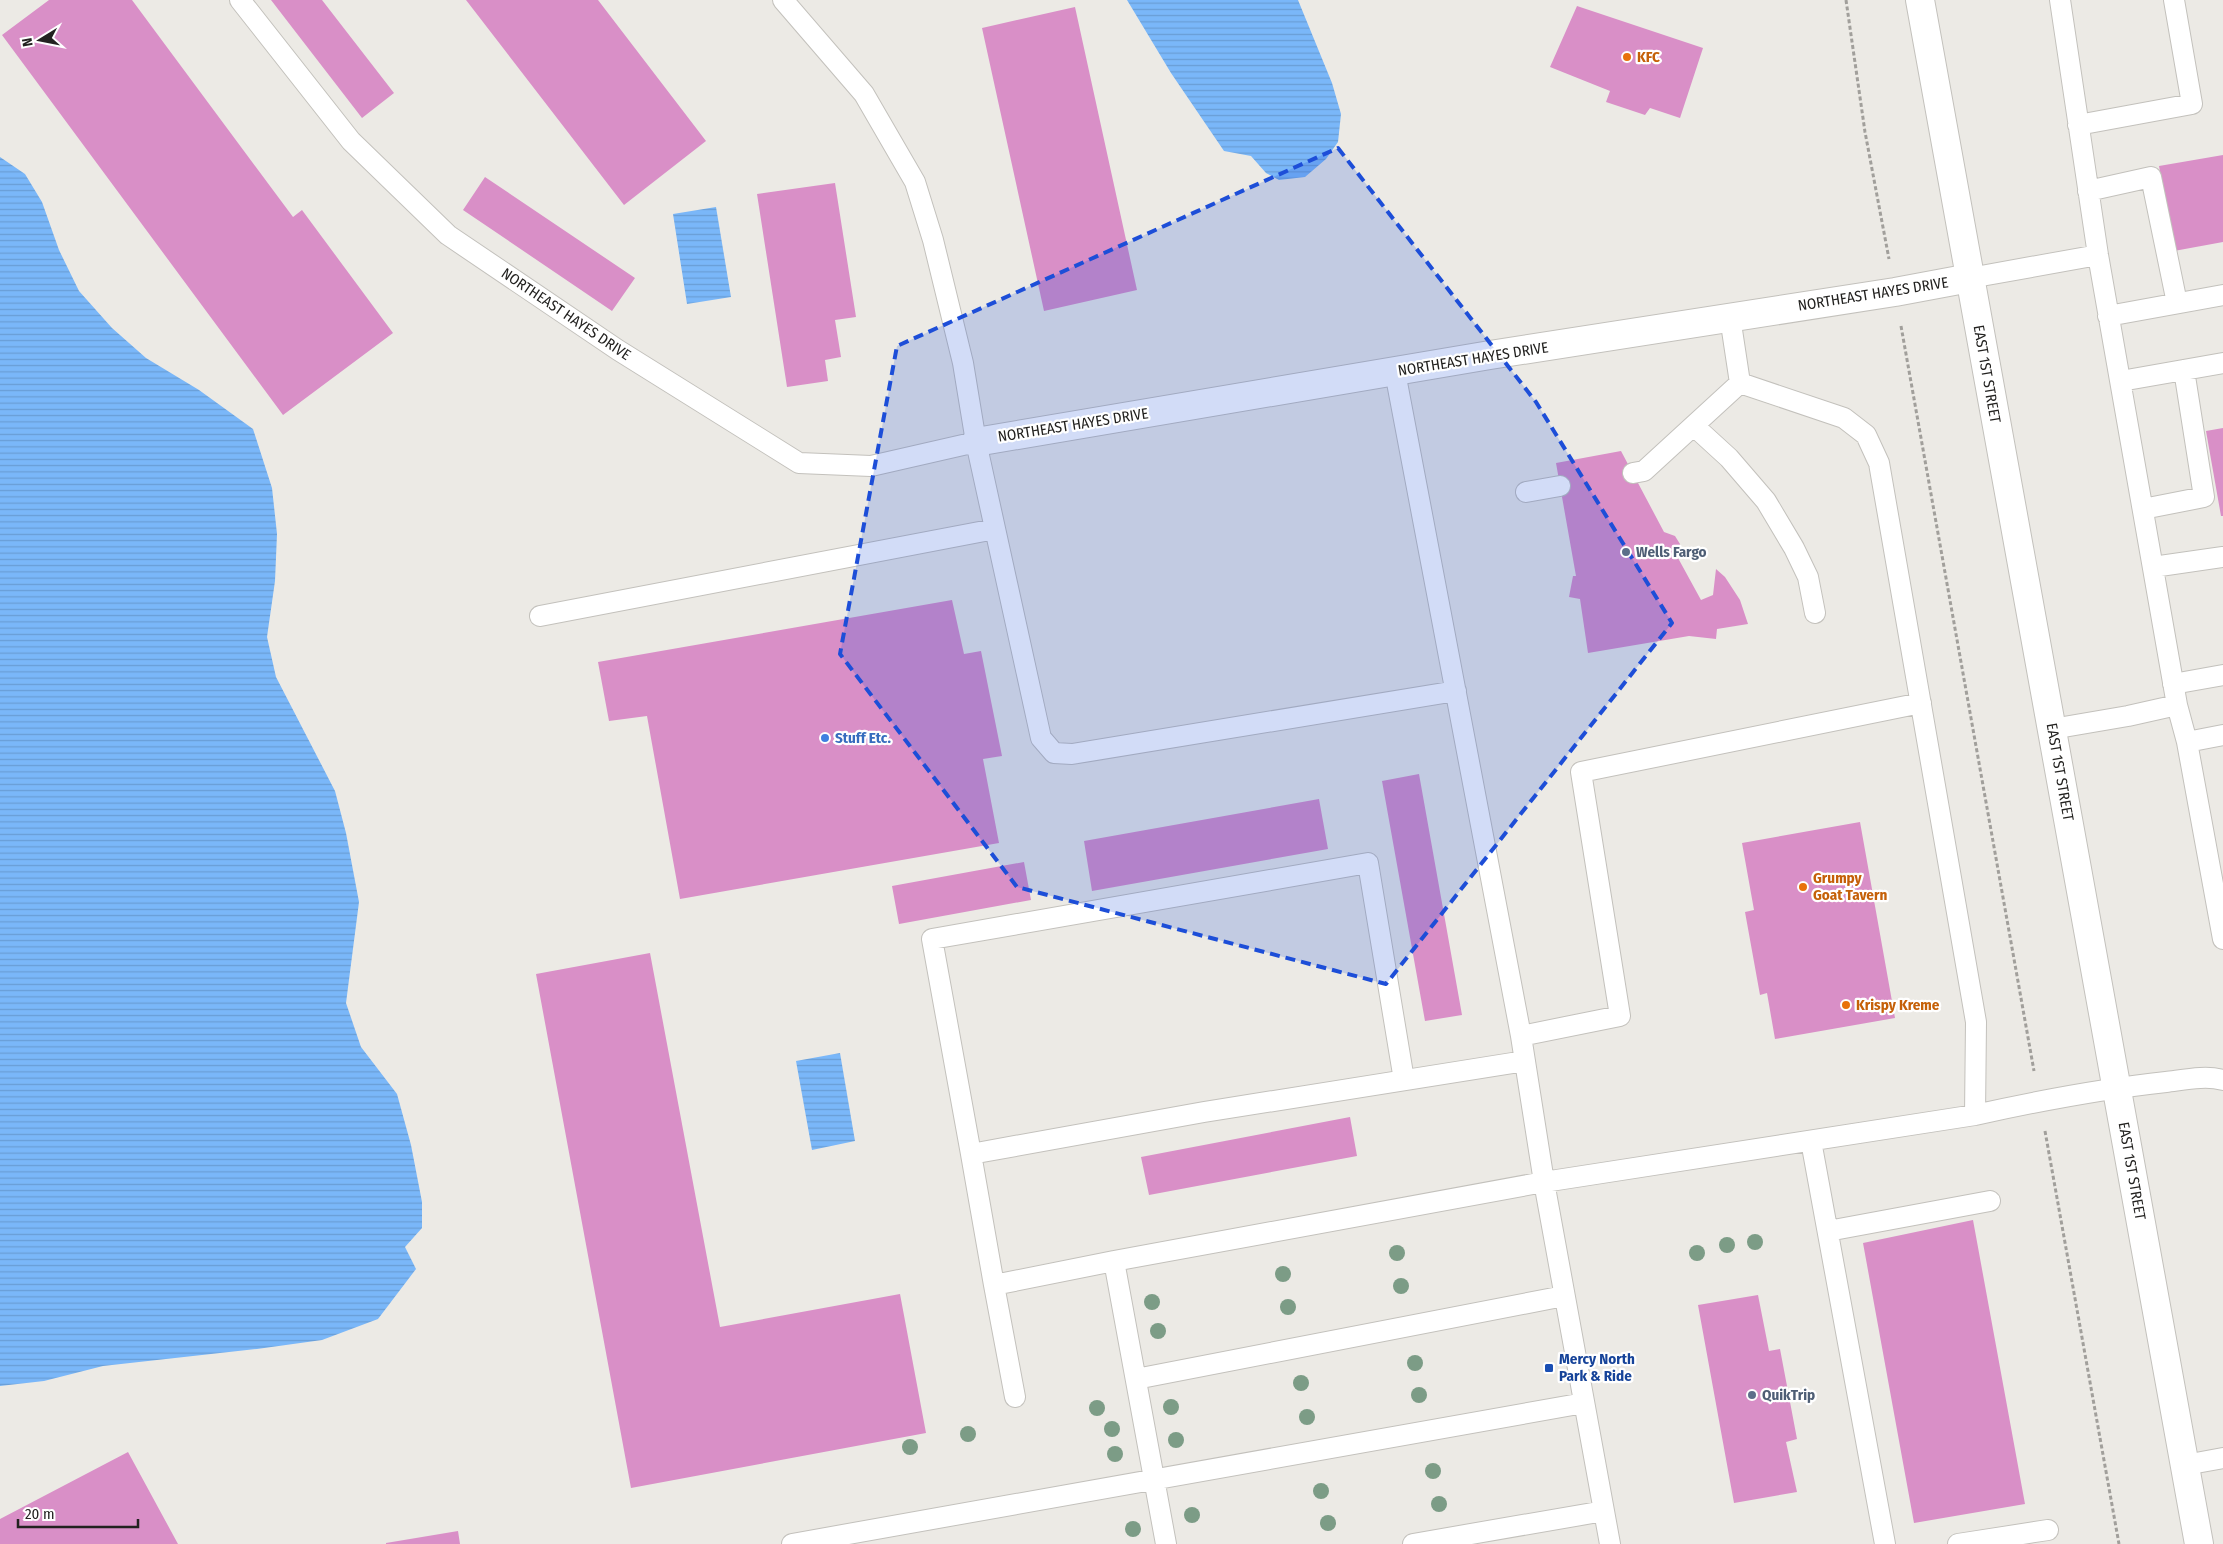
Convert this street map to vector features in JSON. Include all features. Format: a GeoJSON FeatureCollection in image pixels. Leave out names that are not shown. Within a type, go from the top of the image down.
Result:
{"type":"FeatureCollection","features":[{"type":"Feature","properties":{"kind":"main road","name":"EAST 1ST STREET"},"geometry":{"type":"LineString","coordinates":[[1920,0],[2199,1544]]}},
{"type":"Feature","properties":{"kind":"main road","name":"NORTHEAST HAYES DRIVE"},"geometry":{"type":"LineString","coordinates":[[976,442],[1730,317],[1895,292],[1970,278]]}},
{"type":"Feature","properties":{"kind":"lane","name":"NORTHEAST HAYES DRIVE"},"geometry":{"type":"LineString","coordinates":[[240,0],[351,141],[448,235],[618,350],[799,463],[871,466],[976,442],[963,363],[933,240],[915,182],[864,94],[783,0]]}},
{"type":"Feature","properties":{"kind":"lane"},"geometry":{"type":"LineString","coordinates":[[2060,0],[2108,316],[2173,684],[2187,742],[2223,939]]}},
{"type":"Feature","properties":{"kind":"lane"},"geometry":{"type":"LineString","coordinates":[[2078,125],[2192,104],[2174,0]]}},
{"type":"Feature","properties":{"kind":"lane"},"geometry":{"type":"LineString","coordinates":[[2088,191],[2150,177],[2177,303]]}},
{"type":"Feature","properties":{"kind":"lane"},"geometry":{"type":"LineString","coordinates":[[1970,278],[2098,255]]}},
{"type":"Feature","properties":{"kind":"lane"},"geometry":{"type":"LineString","coordinates":[[2108,316],[2223,295]]}},
{"type":"Feature","properties":{"kind":"lane"},"geometry":{"type":"LineString","coordinates":[[1730,317],[1740,383]]}},
{"type":"Feature","properties":{"kind":"lane"},"geometry":{"type":"LineString","coordinates":[[2120,381],[2223,363]]}},
{"type":"Feature","properties":{"kind":"lane"},"geometry":{"type":"LineString","coordinates":[[2143,509],[2204,497],[2184,370]]}},
{"type":"Feature","properties":{"kind":"lane"},"geometry":{"type":"LineString","coordinates":[[1395,372],[1521,1036],[1544,1182],[1610,1544]]}},
{"type":"Feature","properties":{"kind":"lane"},"geometry":{"type":"LineString","coordinates":[[1639,472],[1694,426],[1740,383]]}},
{"type":"Feature","properties":{"kind":"lane"},"geometry":{"type":"LineString","coordinates":[[1740,383],[1844,418],[1866,436],[1879,463],[1976,1022],[1974,1115]]}},
{"type":"Feature","properties":{"kind":"lane"},"geometry":{"type":"LineString","coordinates":[[1694,426],[1729,458],[1766,500],[1794,548],[1808,577],[1814,613]]}},
{"type":"Feature","properties":{"kind":"lane"},"geometry":{"type":"LineString","coordinates":[[976,442],[1041,738],[1054,753],[1082,752],[1456,691]]}},
{"type":"Feature","properties":{"kind":"lane"},"geometry":{"type":"LineString","coordinates":[[1526,492],[1560,486]]}},
{"type":"Feature","properties":{"kind":"lane"},"geometry":{"type":"LineString","coordinates":[[540,616],[995,530]]}},
{"type":"Feature","properties":{"kind":"lane"},"geometry":{"type":"LineString","coordinates":[[2153,567],[2223,557]]}},
{"type":"Feature","properties":{"kind":"lane"},"geometry":{"type":"LineString","coordinates":[[2173,684],[2223,675]]}},
{"type":"Feature","properties":{"kind":"lane"},"geometry":{"type":"LineString","coordinates":[[1521,1036],[1620,1016],[1581,772],[1921,703]]}},
{"type":"Feature","properties":{"kind":"lane"},"geometry":{"type":"LineString","coordinates":[[2052,729],[2128,716],[2177,705]]}},
{"type":"Feature","properties":{"kind":"lane"},"geometry":{"type":"LineString","coordinates":[[2187,742],[2223,735]]}},
{"type":"Feature","properties":{"kind":"lane"},"geometry":{"type":"LineString","coordinates":[[1015,1397],[932,939],[1368,863],[1404,1080]]}},
{"type":"Feature","properties":{"kind":"lane"},"geometry":{"type":"LineString","coordinates":[[971,1154],[1204,1112],[1525,1061]]}},
{"type":"Feature","properties":{"kind":"lane"},"geometry":{"type":"LineString","coordinates":[[994,1285],[1544,1182],[1974,1115],[2116,1087],[2195,1079],[2223,1080]]}},
{"type":"Feature","properties":{"kind":"lane"},"geometry":{"type":"LineString","coordinates":[[1811,1141],[1886,1544]]}},
{"type":"Feature","properties":{"kind":"lane"},"geometry":{"type":"LineString","coordinates":[[1828,1231],[1990,1201]]}},
{"type":"Feature","properties":{"kind":"lane"},"geometry":{"type":"LineString","coordinates":[[1114,1262],[1166,1544]]}},
{"type":"Feature","properties":{"kind":"lane"},"geometry":{"type":"LineString","coordinates":[[1136,1379],[1564,1296]]}},
{"type":"Feature","properties":{"kind":"lane"},"geometry":{"type":"LineString","coordinates":[[792,1544],[1584,1403]]}},
{"type":"Feature","properties":{"kind":"lane"},"geometry":{"type":"LineString","coordinates":[[2185,1465],[2223,1458]]}},
{"type":"Feature","properties":{"kind":"lane"},"geometry":{"type":"LineString","coordinates":[[1413,1544],[1604,1511]]}},
{"type":"Feature","properties":{"kind":"lane"},"geometry":{"type":"LineString","coordinates":[[1958,1544],[2048,1530]]}},
{"type":"Feature","properties":{"kind":"path"},"geometry":{"type":"LineString","coordinates":[[1846,0],[1865,132],[2118,1544]]}},
{"type":"Feature","properties":{"kind":"highlighted area"},"geometry":{"type":"Polygon","coordinates":[[[1338,148],[1536,402],[1672,623],[1386,984],[1017,887],[840,654],[897,346],[1338,148]]]}},
{"type":"Feature","properties":{"kind":"water"},"geometry":{"type":"Polygon","coordinates":[[[1127,0],[1298,0],[1332,83],[1341,114],[1338,142],[1326,159],[1305,177],[1279,180],[1266,173],[1251,156],[1224,151],[1171,73],[1127,0]]]}},
{"type":"Feature","properties":{"kind":"water"},"geometry":{"type":"Polygon","coordinates":[[[0,157],[25,174],[42,202],[59,250],[79,291],[112,328],[146,358],[199,390],[253,429],[272,488],[277,534],[275,581],[267,637],[276,677],[335,791],[346,833],[359,902],[346,1003],[361,1047],[397,1094],[411,1145],[422,1202],[422,1228],[405,1247],[416,1269],[378,1319],[322,1340],[103,1366],[44,1381],[0,1386],[0,157]]]}},
{"type":"Feature","properties":{"kind":"water"},"geometry":{"type":"Polygon","coordinates":[[[716,207],[731,297],[687,304],[673,214],[716,207]]]}},
{"type":"Feature","properties":{"kind":"water"},"geometry":{"type":"Polygon","coordinates":[[[840,1053],[855,1141],[812,1150],[796,1061],[840,1053]]]}},
{"type":"Feature","properties":{"kind":"building"},"geometry":{"type":"Polygon","coordinates":[[[49,0],[132,0],[293,217],[302,210],[393,333],[283,415],[2,35],[49,0]]]}},
{"type":"Feature","properties":{"kind":"building"},"geometry":{"type":"Polygon","coordinates":[[[271,0],[322,0],[394,93],[362,118],[271,0]]]}},
{"type":"Feature","properties":{"kind":"building"},"geometry":{"type":"Polygon","coordinates":[[[466,0],[598,0],[706,141],[624,205],[466,0]]]}},
{"type":"Feature","properties":{"kind":"building","name":"KFC"},"geometry":{"type":"Polygon","coordinates":[[[1577,6],[1703,48],[1680,118],[1650,108],[1645,115],[1606,102],[1610,91],[1550,67],[1577,6]]]}},
{"type":"Feature","properties":{"kind":"building"},"geometry":{"type":"Polygon","coordinates":[[[1075,7],[1137,290],[1044,311],[982,28],[1075,7]]]}},
{"type":"Feature","properties":{"kind":"building"},"geometry":{"type":"Polygon","coordinates":[[[2223,155],[2223,242],[2174,251],[2159,166],[2223,155]]]}},
{"type":"Feature","properties":{"kind":"building"},"geometry":{"type":"Polygon","coordinates":[[[485,177],[635,278],[612,311],[463,210],[485,177]]]}},
{"type":"Feature","properties":{"kind":"building"},"geometry":{"type":"Polygon","coordinates":[[[835,183],[856,317],[835,320],[841,357],[825,360],[828,381],[787,387],[757,194],[835,183]]]}},
{"type":"Feature","properties":{"kind":"building"},"geometry":{"type":"Polygon","coordinates":[[[2223,428],[2223,516],[2221,516],[2206,431],[2223,428]]]}},
{"type":"Feature","properties":{"kind":"building","name":"Wells Fargo"},"geometry":{"type":"Polygon","coordinates":[[[1621,451],[1664,532],[1675,536],[1680,544],[1678,558],[1701,600],[1713,595],[1716,569],[1725,577],[1740,600],[1748,624],[1717,629],[1716,639],[1689,636],[1588,653],[1580,599],[1569,597],[1573,576],[1576,576],[1556,463],[1621,451]]]}},
{"type":"Feature","properties":{"kind":"building","name":"Stuff Etc."},"geometry":{"type":"Polygon","coordinates":[[[952,600],[964,654],[981,651],[1002,756],[983,759],[999,843],[680,899],[647,716],[609,721],[598,662],[952,600]]]}},
{"type":"Feature","properties":{"kind":"building"},"geometry":{"type":"Polygon","coordinates":[[[1419,774],[1462,1015],[1425,1021],[1382,781],[1419,774]]]}},
{"type":"Feature","properties":{"kind":"building"},"geometry":{"type":"Polygon","coordinates":[[[1319,799],[1328,849],[1092,891],[1084,841],[1319,799]]]}},
{"type":"Feature","properties":{"kind":"building"},"geometry":{"type":"Polygon","coordinates":[[[1860,822],[1895,1018],[1775,1039],[1767,993],[1760,995],[1745,912],[1754,910],[1742,843],[1860,822]]]}},
{"type":"Feature","properties":{"kind":"building"},"geometry":{"type":"Polygon","coordinates":[[[1024,862],[1031,900],[899,924],[892,886],[1024,862]]]}},
{"type":"Feature","properties":{"kind":"building"},"geometry":{"type":"Polygon","coordinates":[[[650,953],[720,1327],[900,1294],[926,1433],[631,1488],[536,974],[650,953]]]}},
{"type":"Feature","properties":{"kind":"building"},"geometry":{"type":"Polygon","coordinates":[[[1350,1117],[1357,1156],[1149,1195],[1141,1157],[1350,1117]]]}},
{"type":"Feature","properties":{"kind":"building"},"geometry":{"type":"Polygon","coordinates":[[[1973,1220],[2025,1504],[1914,1523],[1863,1243],[1973,1220]]]}},
{"type":"Feature","properties":{"kind":"building","name":"QuikTrip"},"geometry":{"type":"Polygon","coordinates":[[[1758,1295],[1769,1351],[1780,1349],[1797,1439],[1786,1442],[1797,1492],[1734,1503],[1698,1305],[1758,1295]]]}},
{"type":"Feature","properties":{"kind":"building"},"geometry":{"type":"Polygon","coordinates":[[[128,1452],[178,1544],[0,1544],[0,1519],[128,1452]]]}},
{"type":"Feature","properties":{"kind":"building"},"geometry":{"type":"Polygon","coordinates":[[[458,1531],[460,1544],[386,1544],[386,1543],[458,1531]]]}},
{"type":"Feature","properties":{"kind":"place","name":"KFC"},"geometry":{"type":"Point","coordinates":[1627,57]}},
{"type":"Feature","properties":{"kind":"place","name":"Wells Fargo"},"geometry":{"type":"Point","coordinates":[1626,552]}},
{"type":"Feature","properties":{"kind":"place","name":"Stuff Etc."},"geometry":{"type":"Point","coordinates":[825,738]}},
{"type":"Feature","properties":{"kind":"place","name":"Grumpy Goat Tavern"},"geometry":{"type":"Point","coordinates":[1803,887]}},
{"type":"Feature","properties":{"kind":"place","name":"Krispy Kreme"},"geometry":{"type":"Point","coordinates":[1846,1005]}},
{"type":"Feature","properties":{"kind":"place","name":"Mercy North Park & Ride"},"geometry":{"type":"Point","coordinates":[1549,1368]}},
{"type":"Feature","properties":{"kind":"place","name":"QuikTrip"},"geometry":{"type":"Point","coordinates":[1752,1395]}}]}
